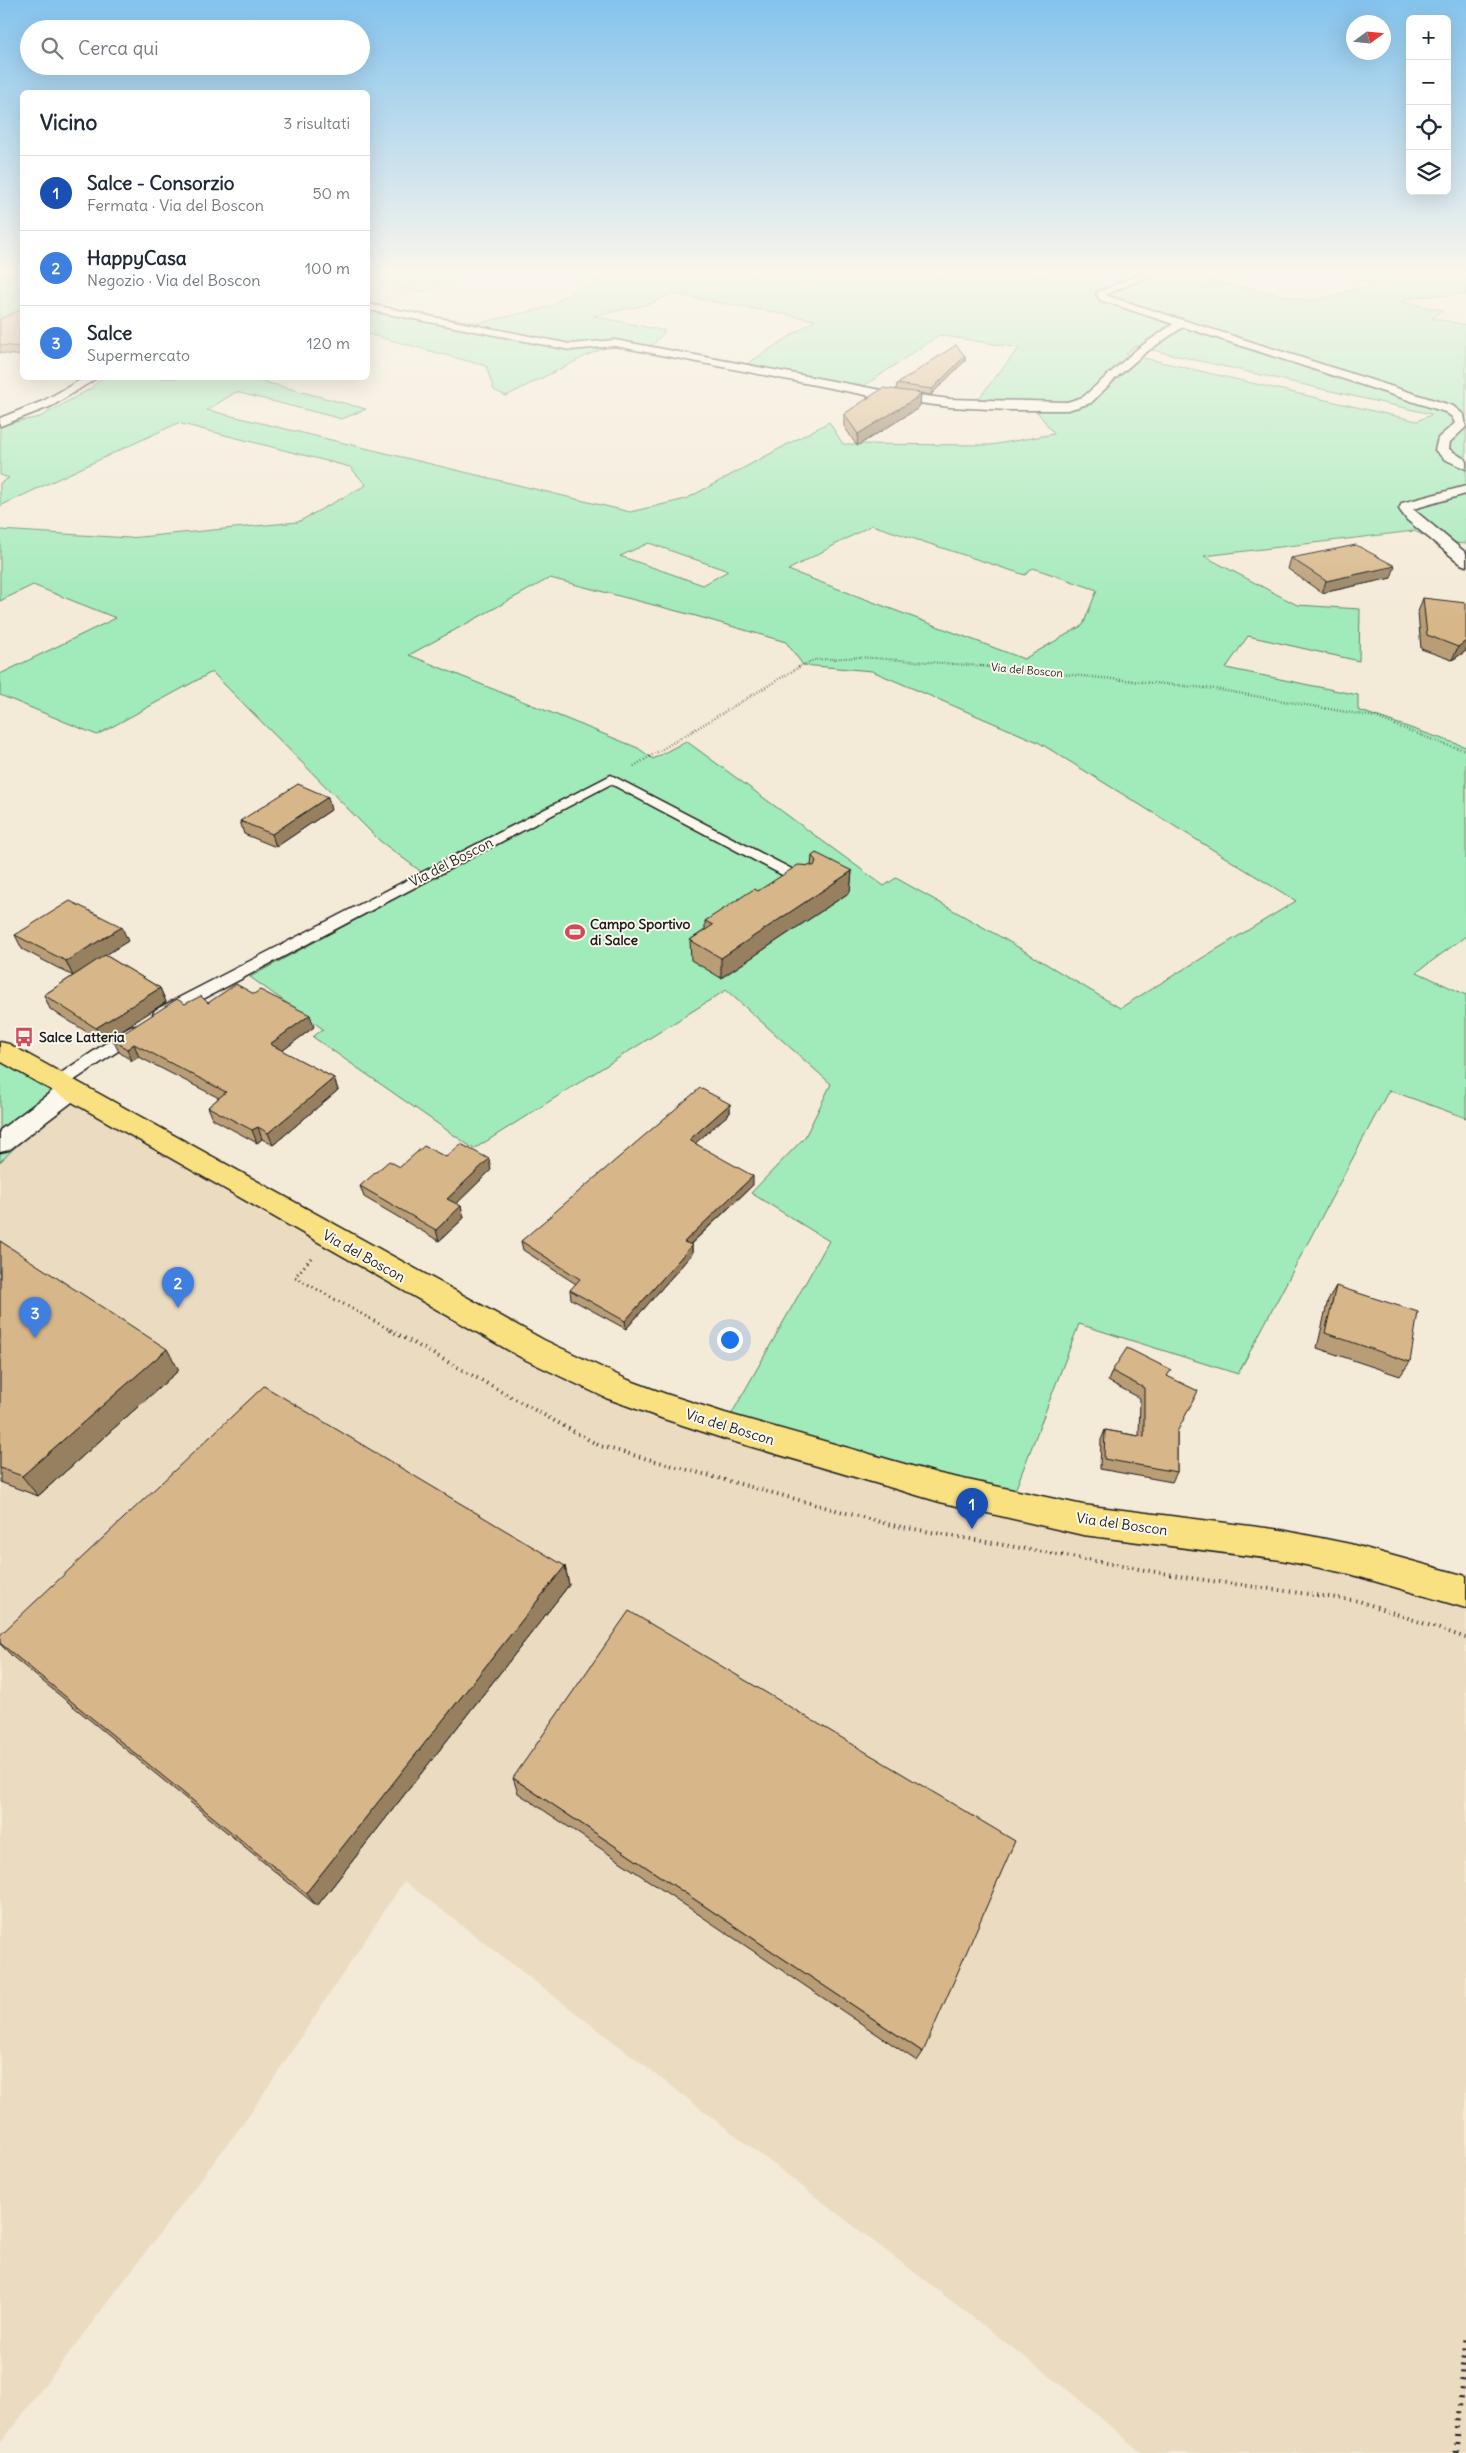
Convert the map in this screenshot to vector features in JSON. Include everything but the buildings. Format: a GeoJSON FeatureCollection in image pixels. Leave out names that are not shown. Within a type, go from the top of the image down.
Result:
{"type":"FeatureCollection","features":[{"type":"Feature","properties":{"kind":"main road","name":"Via del Boscon"},"geometry":{"type":"LineString","coordinates":[[0,1050],[533,1349],[616,1389],[725,1426],[1002,1503],[1083,1520],[1290,1547],[1350,1559],[1466,1592]]}},
{"type":"Feature","properties":{"kind":"street"},"geometry":{"type":"LineString","coordinates":[[0,422],[50,402],[71,389]]}},
{"type":"Feature","properties":{"kind":"street"},"geometry":{"type":"LineString","coordinates":[[857,389],[950,403],[1008,406],[1068,406],[1088,400],[1098,389]]}},
{"type":"Feature","properties":{"kind":"street"},"geometry":{"type":"LineString","coordinates":[[1388,389],[1449,409],[1458,414],[1462,424],[1442,442],[1442,450],[1466,465]]}},
{"type":"Feature","properties":{"kind":"street"},"geometry":{"type":"LineString","coordinates":[[1466,490],[1420,501],[1407,506],[1406,509],[1412,518],[1466,561]]}},
{"type":"Feature","properties":{"kind":"street"},"geometry":{"type":"LineString","coordinates":[[0,1143],[64,1087]]}},
{"type":"Feature","properties":{"kind":"lane"},"geometry":{"type":"LineString","coordinates":[[612,779],[806,882]]}},
{"type":"Feature","properties":{"kind":"lane","name":"Via del Boscon"},"geometry":{"type":"LineString","coordinates":[[64,1087],[148,1022],[612,779]]}},
{"type":"Feature","properties":{"kind":"path","name":"Via del Boscon"},"geometry":{"type":"LineString","coordinates":[[612,779],[715,719],[786,673],[814,660],[859,657],[1028,670],[1215,689],[1374,717],[1446,745],[1466,750]]}},
{"type":"Feature","properties":{"kind":"path"},"geometry":{"type":"LineString","coordinates":[[1455,2453],[1466,2338]]}},
{"type":"Feature","properties":{"kind":"shaded area"},"geometry":{"type":"Polygon","coordinates":[[[68,1096],[620,1403],[895,1479],[1466,1586],[1466,2453],[1142,2453],[1069,2391],[404,1881],[248,2117],[0,2444],[0,1162],[68,1096]]]}},
{"type":"Feature","properties":{"kind":"green space"},"geometry":{"type":"Polygon","coordinates":[[[89,389],[293,389],[366,409],[342,419],[236,392],[207,410],[630,512],[686,499],[829,422],[843,444],[991,445],[1054,434],[1030,402],[978,399],[986,389],[1280,389],[1417,421],[1431,414],[1324,389],[1466,389],[1466,544],[1436,541],[1414,531],[1204,556],[1297,605],[1360,609],[1359,661],[1248,636],[1226,668],[1358,695],[1358,710],[1466,747],[1466,936],[1417,972],[1466,995],[1466,1118],[1389,1090],[1238,1374],[1079,1324],[1011,1501],[722,1431],[829,1241],[751,1193],[805,1137],[831,1084],[726,990],[474,1149],[313,1037],[323,1029],[250,977],[431,879],[380,841],[212,672],[97,735],[0,695],[0,674],[116,618],[33,585],[0,601],[0,530],[129,538],[298,522],[366,485],[350,467],[178,423],[0,506],[0,483],[9,478],[0,475],[0,425],[40,417],[89,389]],[[872,525],[788,570],[1024,659],[1083,625],[1097,590],[1033,568],[1025,575],[872,525]],[[649,543],[620,556],[703,585],[728,571],[649,543]],[[550,578],[409,655],[638,748],[653,759],[686,741],[884,886],[896,878],[1006,940],[1120,1008],[1296,901],[1038,742],[872,671],[803,665],[786,642],[696,616],[550,578]]]}},
{"type":"Feature","properties":{"kind":"green space"},"geometry":{"type":"Polygon","coordinates":[[[494,389],[519,389],[506,396],[494,389]]]}},
{"type":"Feature","properties":{"kind":"green space"},"geometry":{"type":"Polygon","coordinates":[[[0,1051],[68,1096],[0,1162],[0,1051]]]}},
{"type":"Feature","properties":{"kind":"place","name":"Campo Sportivo di Salce"},"geometry":{"type":"Point","coordinates":[575,932]}},
{"type":"Feature","properties":{"kind":"place","name":"Salce Latteria"},"geometry":{"type":"Point","coordinates":[24,1037]}},
{"type":"Feature","properties":{"kind":"place","name":"HappyCasa"},"geometry":{"type":"Point","coordinates":[178,1308]}},
{"type":"Feature","properties":{"kind":"place","name":"Salce"},"geometry":{"type":"Point","coordinates":[35,1338]}},
{"type":"Feature","properties":{"kind":"place","name":"Salce - Consorzio"},"geometry":{"type":"Point","coordinates":[972,1529]}}]}
